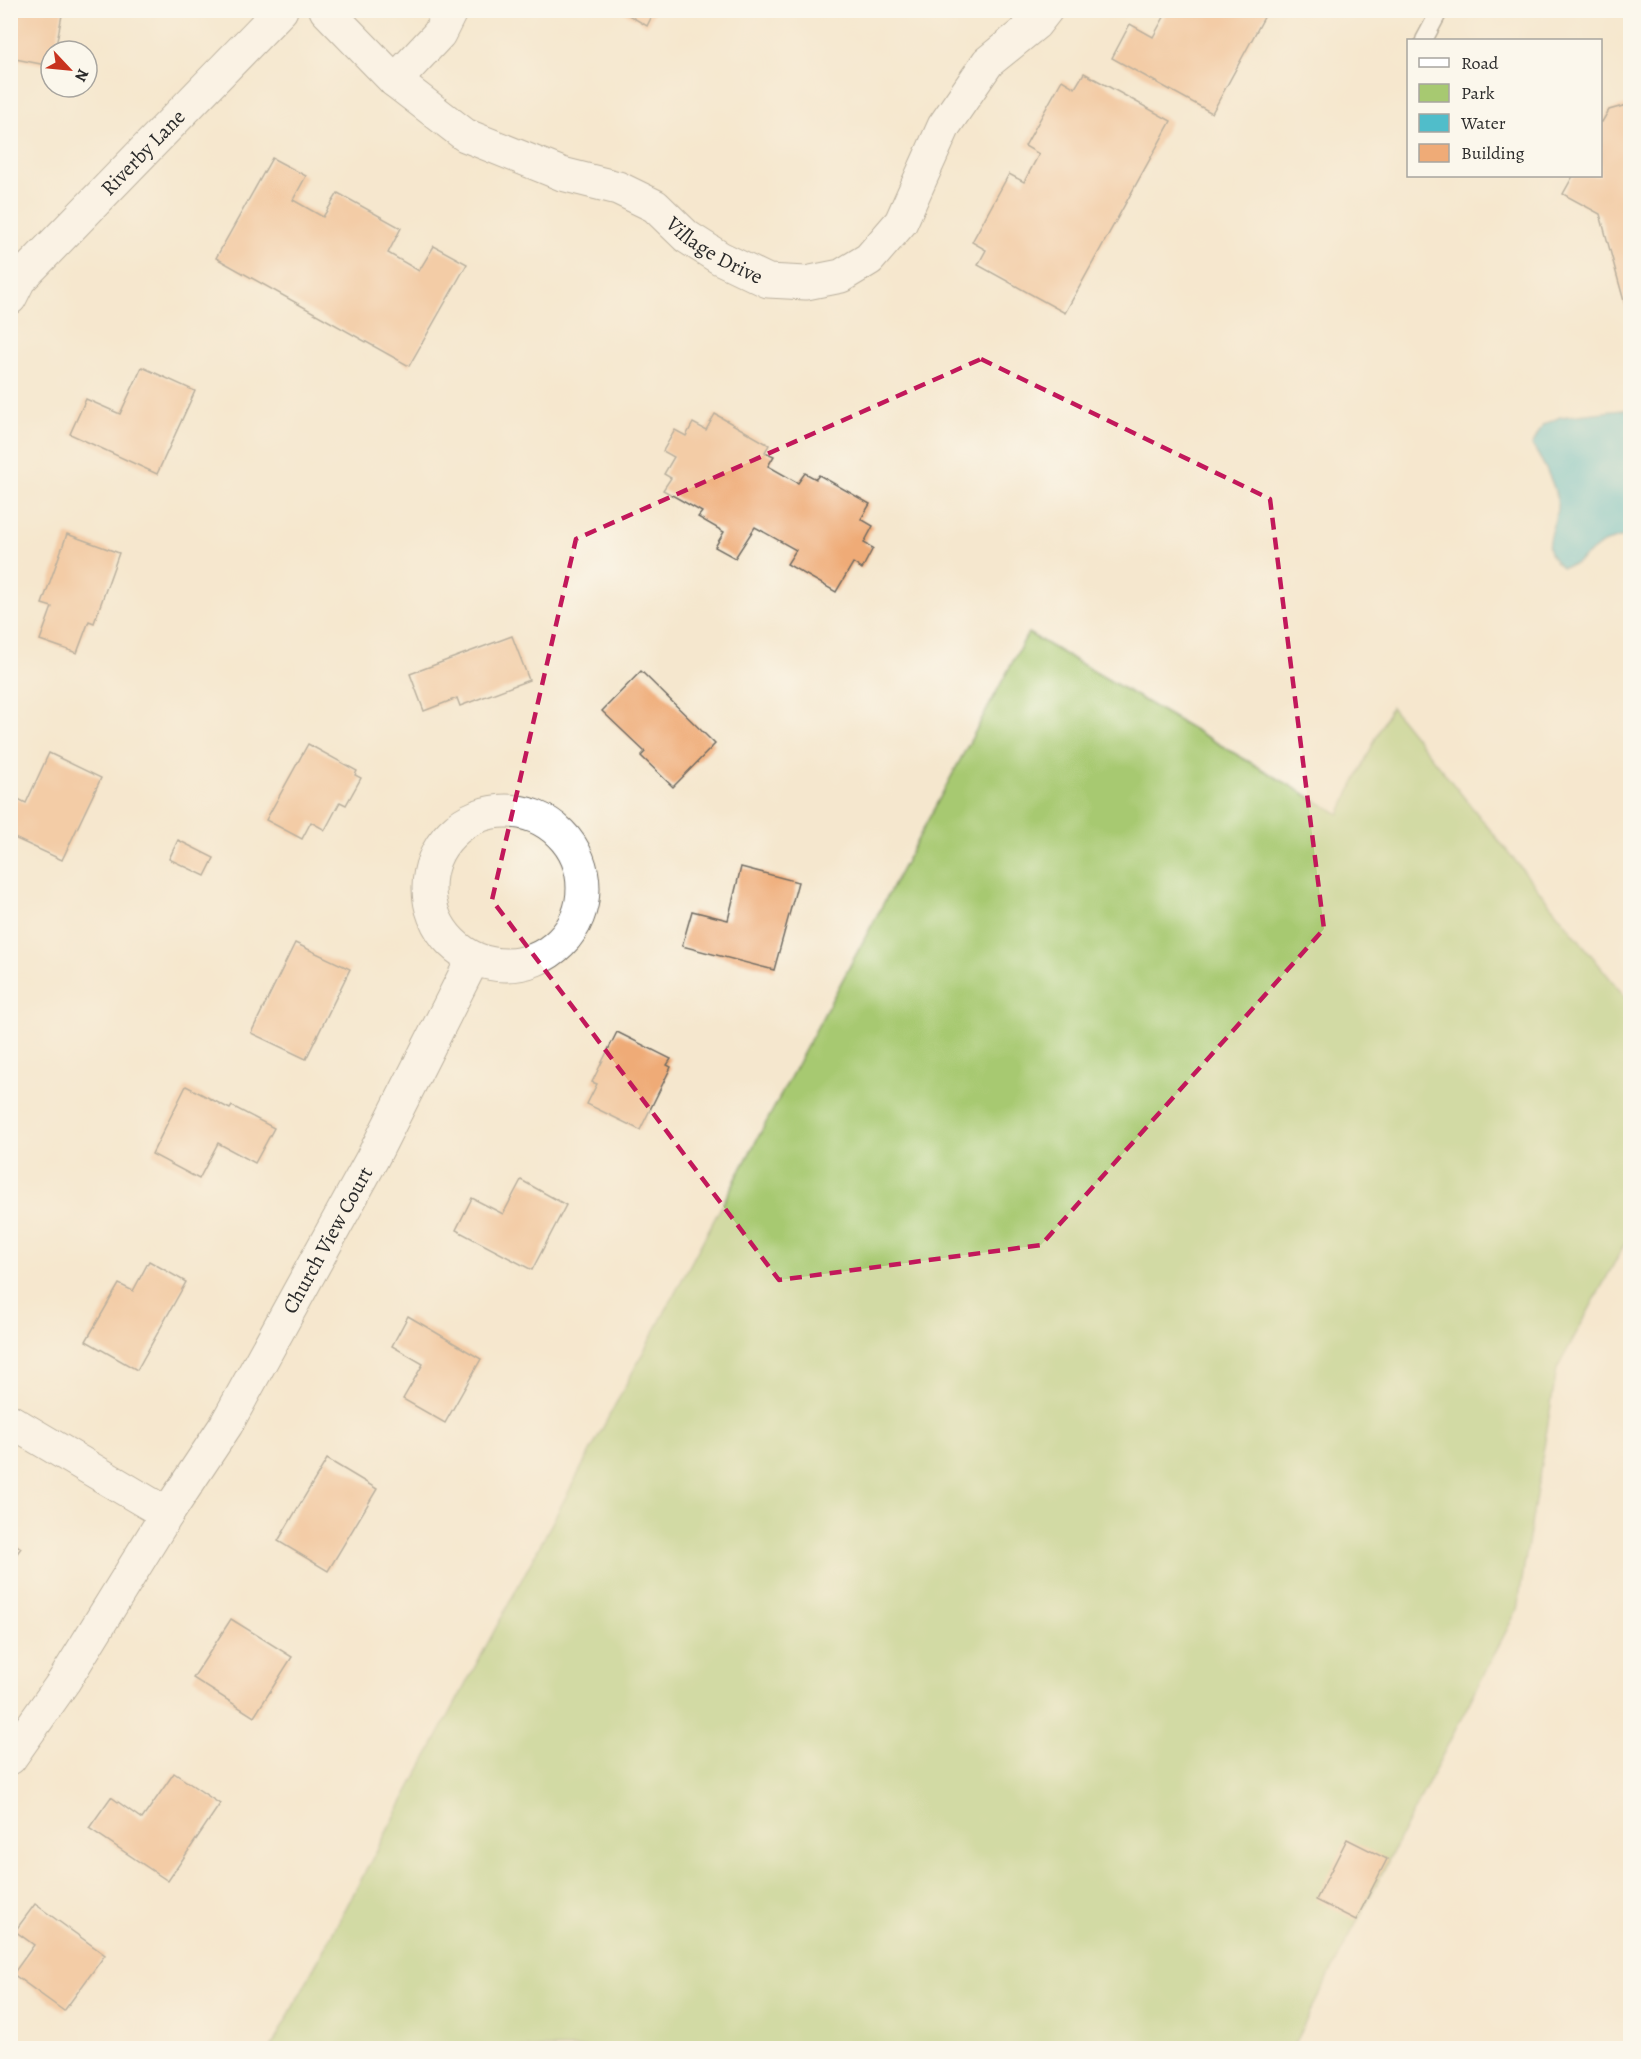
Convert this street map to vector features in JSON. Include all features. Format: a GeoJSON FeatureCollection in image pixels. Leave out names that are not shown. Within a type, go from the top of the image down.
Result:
{"type":"FeatureCollection","features":[{"type":"Feature","properties":{"kind":"street","name":"Riverby Lane"},"geometry":{"type":"LineString","coordinates":[[13,284],[281,10]]}},
{"type":"Feature","properties":{"kind":"street","name":"Village Drive"},"geometry":{"type":"LineString","coordinates":[[326,10],[395,81],[465,135],[562,174],[618,188],[655,206],[687,237],[720,258],[768,281],[806,283],[841,276],[869,259],[901,222],[945,126],[987,63],[1035,24],[1046,10]]}},
{"type":"Feature","properties":{"kind":"street"},"geometry":{"type":"LineString","coordinates":[[395,81],[439,34],[451,10]]}},
{"type":"Feature","properties":{"kind":"street"},"geometry":{"type":"LineString","coordinates":[[516,810],[540,817],[562,832],[577,855],[584,881],[582,908],[570,932],[551,952],[526,963],[500,965],[473,959],[453,945],[438,926],[430,903],[429,879],[436,855],[450,834],[469,819],[492,811],[516,810]]}},
{"type":"Feature","properties":{"kind":"street","name":"Church View Court"},"geometry":{"type":"LineString","coordinates":[[10,1758],[64,1681],[167,1514],[226,1425],[372,1159],[473,959]]}},
{"type":"Feature","properties":{"kind":"street"},"geometry":{"type":"LineString","coordinates":[[10,1421],[167,1514]]}},
{"type":"Feature","properties":{"kind":"lane"},"geometry":{"type":"LineString","coordinates":[[1425,39],[1440,10]]}},
{"type":"Feature","properties":{"kind":"highlighted area"},"geometry":{"type":"Polygon","coordinates":[[[981,359],[1270,499],[1324,929],[1041,1245],[779,1280],[492,900],[576,539],[981,359]]]}},
{"type":"Feature","properties":{"kind":"green space"},"geometry":{"type":"Polygon","coordinates":[[[1028,633],[1339,814],[1391,707],[1630,1003],[1630,1234],[1557,1369],[1517,1610],[1292,2048],[271,2048],[1028,633]]]}},
{"type":"Feature","properties":{"kind":"water"},"geometry":{"type":"Polygon","coordinates":[[[1630,409],[1630,535],[1603,543],[1575,564],[1562,567],[1549,551],[1548,544],[1557,510],[1556,494],[1532,445],[1543,425],[1560,417],[1630,409]]]}},
{"type":"Feature","properties":{"kind":"building"},"geometry":{"type":"Polygon","coordinates":[[[10,10],[63,10],[57,39],[39,39],[39,64],[10,58],[10,10]]]}},
{"type":"Feature","properties":{"kind":"building"},"geometry":{"type":"Polygon","coordinates":[[[620,10],[655,10],[647,26],[620,10]]]}},
{"type":"Feature","properties":{"kind":"building"},"geometry":{"type":"Polygon","coordinates":[[[1168,10],[1268,10],[1212,113],[1112,58],[1130,24],[1153,37],[1168,10]]]}},
{"type":"Feature","properties":{"kind":"building"},"geometry":{"type":"Polygon","coordinates":[[[1084,73],[1171,121],[1065,313],[978,265],[986,250],[972,242],[1009,174],[1024,182],[1039,154],[1025,146],[1062,80],[1075,88],[1084,73]]]}},
{"type":"Feature","properties":{"kind":"building"},"geometry":{"type":"Polygon","coordinates":[[[1630,104],[1630,323],[1600,214],[1563,194],[1572,177],[1602,177],[1602,122],[1609,110],[1630,104]]]}},
{"type":"Feature","properties":{"kind":"building"},"geometry":{"type":"Polygon","coordinates":[[[272,158],[306,176],[293,200],[323,217],[338,193],[401,228],[388,253],[419,271],[434,246],[467,264],[409,366],[216,258],[272,158]]]}},
{"type":"Feature","properties":{"kind":"building"},"geometry":{"type":"Polygon","coordinates":[[[142,367],[195,391],[157,474],[70,434],[86,399],[120,414],[142,367]]]}},
{"type":"Feature","properties":{"kind":"building"},"geometry":{"type":"Polygon","coordinates":[[[715,414],[769,445],[765,452],[774,456],[768,466],[798,483],[805,473],[816,479],[819,475],[870,504],[861,519],[873,526],[864,543],[873,548],[862,569],[853,563],[836,592],[787,564],[796,550],[755,527],[735,558],[715,547],[724,532],[698,517],[702,512],[663,490],[671,478],[664,474],[674,457],[663,451],[675,430],[686,436],[693,423],[706,430],[715,414]]]}},
{"type":"Feature","properties":{"kind":"building"},"geometry":{"type":"Polygon","coordinates":[[[67,534],[119,553],[94,623],[89,621],[77,653],[40,640],[52,607],[42,604],[67,534]]]}},
{"type":"Feature","properties":{"kind":"building"},"geometry":{"type":"Polygon","coordinates":[[[512,636],[529,680],[460,706],[457,698],[424,711],[410,674],[512,636]]]}},
{"type":"Feature","properties":{"kind":"building"},"geometry":{"type":"Polygon","coordinates":[[[641,671],[715,744],[673,787],[641,756],[645,752],[602,711],[641,671]]]}},
{"type":"Feature","properties":{"kind":"building"},"geometry":{"type":"Polygon","coordinates":[[[308,744],[357,771],[355,775],[361,778],[346,805],[340,802],[325,830],[311,822],[302,839],[266,820],[308,744]]]}},
{"type":"Feature","properties":{"kind":"building"},"geometry":{"type":"Polygon","coordinates":[[[49,753],[101,778],[62,860],[10,836],[10,795],[26,803],[49,753]]]}},
{"type":"Feature","properties":{"kind":"building"},"geometry":{"type":"Polygon","coordinates":[[[178,840],[214,858],[205,876],[169,859],[178,840]]]}},
{"type":"Feature","properties":{"kind":"building"},"geometry":{"type":"Polygon","coordinates":[[[741,867],[798,882],[774,970],[682,946],[692,911],[728,920],[741,867]]]}},
{"type":"Feature","properties":{"kind":"building"},"geometry":{"type":"Polygon","coordinates":[[[295,943],[350,969],[306,1059],[251,1033],[295,943]]]}},
{"type":"Feature","properties":{"kind":"building"},"geometry":{"type":"Polygon","coordinates":[[[617,1032],[671,1059],[667,1065],[671,1067],[640,1130],[587,1104],[597,1084],[592,1082],[617,1032]]]}},
{"type":"Feature","properties":{"kind":"building"},"geometry":{"type":"Polygon","coordinates":[[[186,1086],[230,1109],[232,1106],[274,1128],[255,1163],[218,1143],[199,1179],[152,1154],[186,1086]]]}},
{"type":"Feature","properties":{"kind":"building"},"geometry":{"type":"Polygon","coordinates":[[[521,1180],[566,1205],[532,1270],[456,1230],[472,1198],[503,1214],[521,1180]]]}},
{"type":"Feature","properties":{"kind":"building"},"geometry":{"type":"Polygon","coordinates":[[[149,1261],[186,1282],[137,1370],[86,1341],[119,1284],[133,1291],[149,1261]]]}},
{"type":"Feature","properties":{"kind":"building"},"geometry":{"type":"Polygon","coordinates":[[[408,1316],[481,1359],[445,1423],[403,1399],[423,1364],[392,1346],[408,1316]]]}},
{"type":"Feature","properties":{"kind":"building"},"geometry":{"type":"Polygon","coordinates":[[[327,1459],[377,1489],[328,1571],[278,1541],[327,1459]]]}},
{"type":"Feature","properties":{"kind":"building"},"geometry":{"type":"Polygon","coordinates":[[[10,1541],[21,1548],[10,1563],[10,1541]]]}},
{"type":"Feature","properties":{"kind":"building"},"geometry":{"type":"Polygon","coordinates":[[[231,1619],[292,1657],[254,1717],[193,1678],[231,1619]]]}},
{"type":"Feature","properties":{"kind":"building"},"geometry":{"type":"Polygon","coordinates":[[[174,1773],[220,1804],[168,1881],[89,1828],[111,1797],[142,1819],[174,1773]]]}},
{"type":"Feature","properties":{"kind":"building"},"geometry":{"type":"Polygon","coordinates":[[[1347,1839],[1387,1859],[1356,1920],[1316,1900],[1347,1839]]]}},
{"type":"Feature","properties":{"kind":"building"},"geometry":{"type":"Polygon","coordinates":[[[35,1904],[105,1955],[64,2011],[13,1974],[34,1945],[15,1931],[35,1904]]]}}]}
